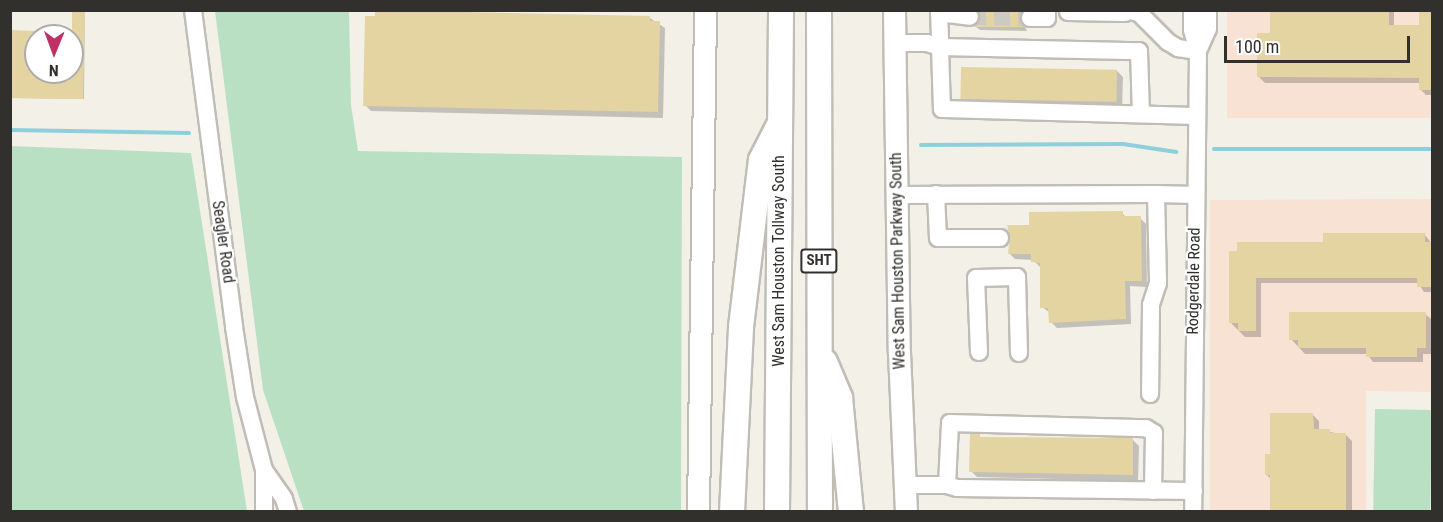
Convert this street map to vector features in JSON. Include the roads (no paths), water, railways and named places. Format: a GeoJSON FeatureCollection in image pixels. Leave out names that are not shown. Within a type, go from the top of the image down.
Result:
{"type":"FeatureCollection","features":[{"type":"Feature","properties":{"kind":"highway","name":"West Sam Houston Tollway South"},"geometry":{"type":"LineString","coordinates":[[777,512],[781,10]]}},
{"type":"Feature","properties":{"kind":"highway","name":"SHT"},"geometry":{"type":"LineString","coordinates":[[819,10],[820,512]]}},
{"type":"Feature","properties":{"kind":"highway"},"geometry":{"type":"LineString","coordinates":[[732,512],[741,327],[761,160],[780,121]]}},
{"type":"Feature","properties":{"kind":"highway"},"geometry":{"type":"LineString","coordinates":[[820,350],[840,398],[851,512]]}},
{"type":"Feature","properties":{"kind":"main road"},"geometry":{"type":"LineString","coordinates":[[698,512],[705,10]]}},
{"type":"Feature","properties":{"kind":"main road","name":"West Sam Houston Parkway South"},"geometry":{"type":"LineString","coordinates":[[894,10],[899,352],[906,512]]}},
{"type":"Feature","properties":{"kind":"street"},"geometry":{"type":"LineString","coordinates":[[1030,18],[1047,18],[1047,10]]}},
{"type":"Feature","properties":{"kind":"street","name":"Rodgerdale Road"},"geometry":{"type":"LineString","coordinates":[[1192,10],[1192,30],[1198,51],[1193,512]]}},
{"type":"Feature","properties":{"kind":"street","name":"Rodgerdale Road"},"geometry":{"type":"LineString","coordinates":[[1198,51],[1208,29],[1208,10]]}},
{"type":"Feature","properties":{"kind":"street","name":"Seagler Road"},"geometry":{"type":"LineString","coordinates":[[192,11],[245,397],[264,470],[264,512]]}},
{"type":"Feature","properties":{"kind":"street"},"geometry":{"type":"LineString","coordinates":[[970,17],[939,12],[942,109],[1141,114],[1197,119]]}},
{"type":"Feature","properties":{"kind":"street"},"geometry":{"type":"LineString","coordinates":[[1068,12],[1139,13],[1168,42],[1178,48],[1198,51]]}},
{"type":"Feature","properties":{"kind":"street"},"geometry":{"type":"LineString","coordinates":[[895,43],[927,43],[940,47],[1139,51],[1141,114]]}},
{"type":"Feature","properties":{"kind":"street"},"geometry":{"type":"LineString","coordinates":[[936,194],[938,238],[1000,238]]}},
{"type":"Feature","properties":{"kind":"street"},"geometry":{"type":"LineString","coordinates":[[1150,394],[1151,305],[1158,283],[1156,194]]}},
{"type":"Feature","properties":{"kind":"street"},"geometry":{"type":"LineString","coordinates":[[896,195],[1196,195]]}},
{"type":"Feature","properties":{"kind":"street"},"geometry":{"type":"LineString","coordinates":[[980,352],[976,278],[1017,278],[1018,352]]}},
{"type":"Feature","properties":{"kind":"street"},"geometry":{"type":"LineString","coordinates":[[947,485],[950,423],[1146,428],[1154,433],[1153,491]]}},
{"type":"Feature","properties":{"kind":"street","name":"Seagler Road"},"geometry":{"type":"LineString","coordinates":[[264,470],[284,500],[288,512]]}},
{"type":"Feature","properties":{"kind":"street"},"geometry":{"type":"LineString","coordinates":[[905,485],[947,485],[957,488],[1194,491]]}},
{"type":"Feature","properties":{"kind":"waterway"},"geometry":{"type":"LineString","coordinates":[[10,130],[189,133]]}},
{"type":"Feature","properties":{"kind":"waterway"},"geometry":{"type":"LineString","coordinates":[[921,145],[1123,144],[1176,152]]}},
{"type":"Feature","properties":{"kind":"waterway"},"geometry":{"type":"LineString","coordinates":[[1214,149],[1432,149]]}},
{"type":"Feature","properties":{"kind":"tunnel"},"geometry":{"type":"LineString","coordinates":[[970,17],[1030,18]]}}]}
